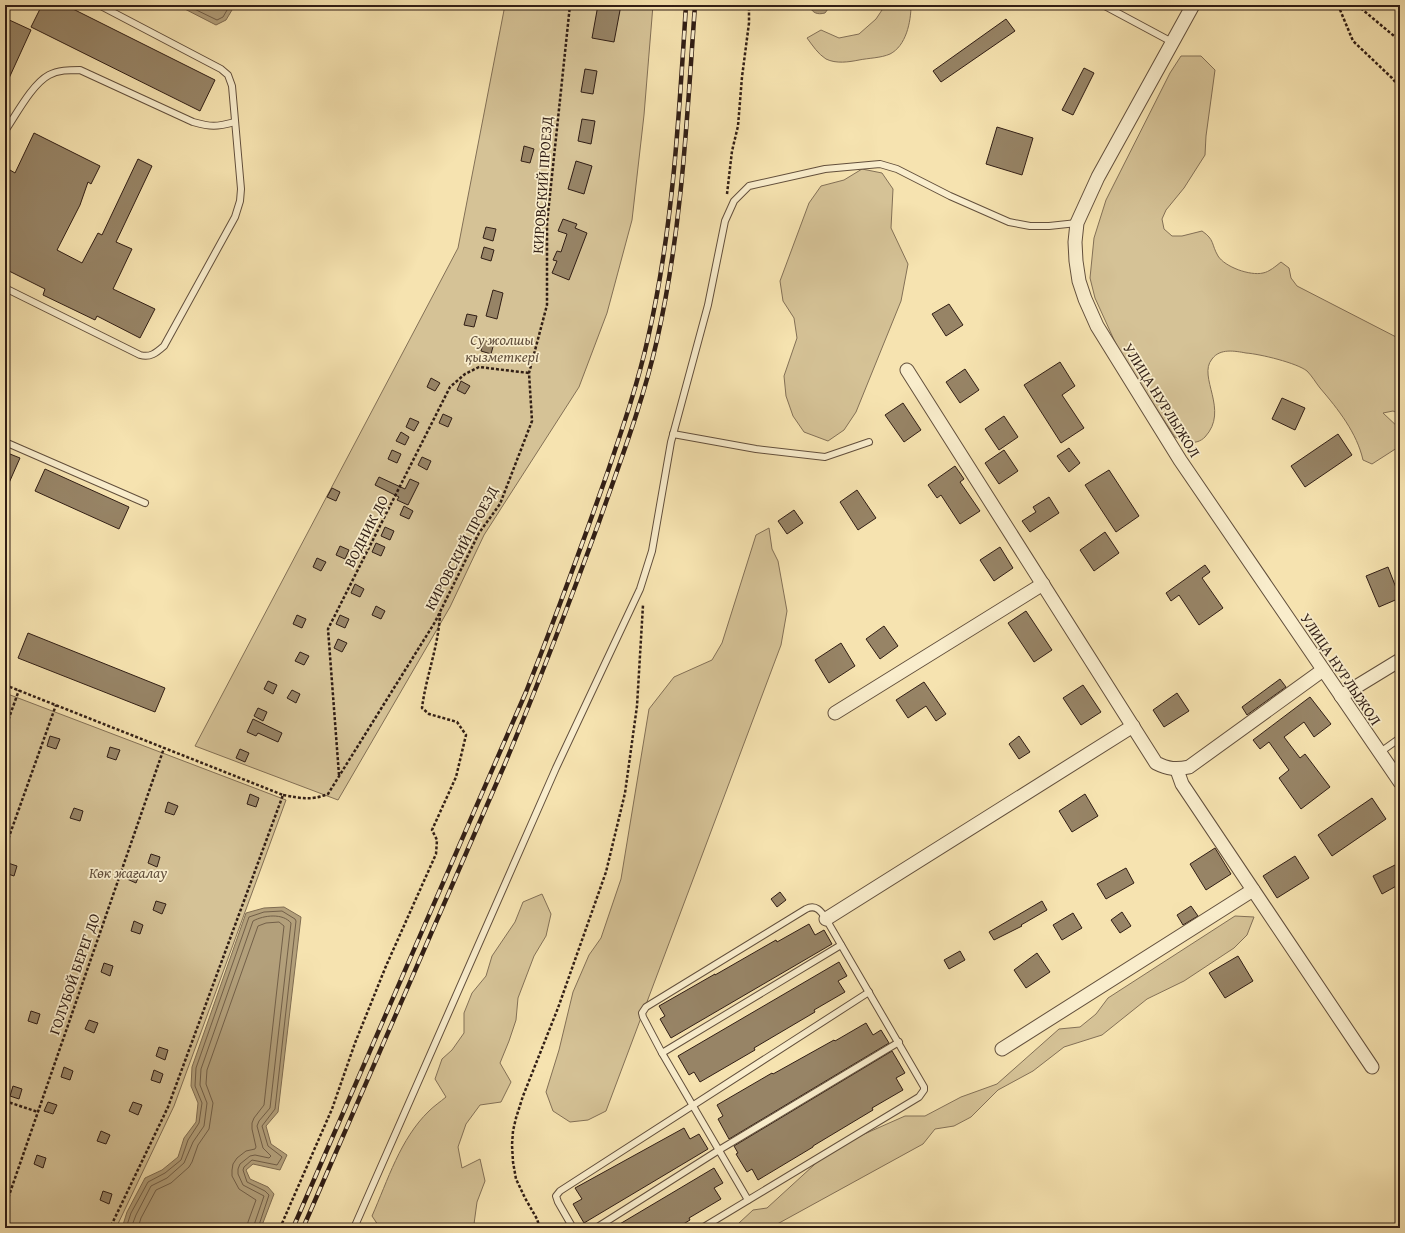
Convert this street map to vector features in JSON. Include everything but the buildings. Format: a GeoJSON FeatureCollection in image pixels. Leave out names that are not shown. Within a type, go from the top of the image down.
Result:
{"type":"FeatureCollection","features":[{"type":"Feature","properties":{"kind":"street","name":"УЛИЦА НУРЛЫЖОЛ"},"geometry":{"type":"LineString","coordinates":[[1193,5],[1098,177],[1077,223],[1075,242],[1078,274],[1085,299],[1097,326],[1180,460],[1400,782]]}},
{"type":"Feature","properties":{"kind":"street"},"geometry":{"type":"LineString","coordinates":[[907,370],[1156,763],[1166,768],[1177,770],[1189,767],[1323,670]]}},
{"type":"Feature","properties":{"kind":"street"},"geometry":{"type":"LineString","coordinates":[[835,713],[1043,584]]}},
{"type":"Feature","properties":{"kind":"street"},"geometry":{"type":"LineString","coordinates":[[1341,696],[1400,660]]}},
{"type":"Feature","properties":{"kind":"street"},"geometry":{"type":"LineString","coordinates":[[826,919],[1133,726]]}},
{"type":"Feature","properties":{"kind":"street"},"geometry":{"type":"LineString","coordinates":[[1177,770],[1182,784],[1372,1067]]}},
{"type":"Feature","properties":{"kind":"street"},"geometry":{"type":"LineString","coordinates":[[1002,1049],[1253,890]]}},
{"type":"Feature","properties":{"kind":"lane"},"geometry":{"type":"LineString","coordinates":[[5,288],[146,357],[155,354],[164,346],[235,217],[240,201],[241,189],[232,86],[228,75],[221,69],[99,5]]}},
{"type":"Feature","properties":{"kind":"lane"},"geometry":{"type":"LineString","coordinates":[[1103,5],[1172,42]]}},
{"type":"Feature","properties":{"kind":"lane"},"geometry":{"type":"LineString","coordinates":[[5,131],[33,89],[49,75],[64,70],[80,70],[193,122],[209,126],[220,126],[235,122]]}},
{"type":"Feature","properties":{"kind":"lane"},"geometry":{"type":"LineString","coordinates":[[354,1228],[556,768],[640,589],[652,551],[673,434],[708,305],[725,221],[734,201],[749,186],[825,169],[880,164],[896,169],[950,196],[1009,222],[1030,226],[1049,226],[1077,223]]}},
{"type":"Feature","properties":{"kind":"lane"},"geometry":{"type":"LineString","coordinates":[[673,434],[756,449],[825,457],[869,442]]}},
{"type":"Feature","properties":{"kind":"lane"},"geometry":{"type":"LineString","coordinates":[[5,442],[145,503]]}},
{"type":"Feature","properties":{"kind":"lane"},"geometry":{"type":"LineString","coordinates":[[1379,753],[1400,738]]}},
{"type":"Feature","properties":{"kind":"lane"},"geometry":{"type":"LineString","coordinates":[[702,1228],[748,1200],[922,1094],[924,1090],[922,1082],[826,919],[818,909],[810,907],[646,1007],[642,1013],[642,1017],[662,1053],[748,1200]]}},
{"type":"Feature","properties":{"kind":"lane"},"geometry":{"type":"LineString","coordinates":[[662,1053],[841,945]]}},
{"type":"Feature","properties":{"kind":"lane"},"geometry":{"type":"LineString","coordinates":[[573,1228],[558,1202],[556,1196],[560,1191],[869,992]]}},
{"type":"Feature","properties":{"kind":"lane"},"geometry":{"type":"LineString","coordinates":[[596,1228],[719,1150],[899,1042]]}},
{"type":"Feature","properties":{"kind":"path","name":"КИРОВСКИЙ ПРОЕЗД"},"geometry":{"type":"LineString","coordinates":[[5,685],[283,795],[304,799],[317,798],[328,794],[435,622],[479,533],[500,504],[532,421],[529,373],[547,305],[547,223],[570,5]]}},
{"type":"Feature","properties":{"kind":"path"},"geometry":{"type":"LineString","coordinates":[[727,198],[732,151],[738,126],[742,77],[749,23],[749,5]]}},
{"type":"Feature","properties":{"kind":"path"},"geometry":{"type":"LineString","coordinates":[[1338,5],[1353,41],[1392,78],[1400,88]]}},
{"type":"Feature","properties":{"kind":"path"},"geometry":{"type":"LineString","coordinates":[[1357,5],[1400,41]]}},
{"type":"Feature","properties":{"kind":"path","name":"ВОДНИК ДО"},"geometry":{"type":"LineString","coordinates":[[339,776],[328,629],[450,387],[465,374],[479,367],[529,373]]}},
{"type":"Feature","properties":{"kind":"path"},"geometry":{"type":"LineString","coordinates":[[540,1228],[537,1219],[516,1179],[512,1162],[513,1131],[523,1096],[558,1008],[606,872],[625,793],[638,691],[644,609],[640,589]]}},
{"type":"Feature","properties":{"kind":"path"},"geometry":{"type":"LineString","coordinates":[[280,1228],[332,1109],[355,1043],[386,966],[436,854],[437,840],[432,830],[456,777],[466,735],[456,722],[429,714],[422,708],[424,690],[440,627],[440,610]]}},
{"type":"Feature","properties":{"kind":"path"},"geometry":{"type":"LineString","coordinates":[[5,729],[20,690]]}},
{"type":"Feature","properties":{"kind":"path"},"geometry":{"type":"LineString","coordinates":[[5,848],[56,705]]}},
{"type":"Feature","properties":{"kind":"path","name":"ГОЛУБОЙ БЕРЕГ ДО"},"geometry":{"type":"LineString","coordinates":[[5,1208],[164,748]]}},
{"type":"Feature","properties":{"kind":"path"},"geometry":{"type":"LineString","coordinates":[[110,1228],[168,1107],[283,795]]}},
{"type":"Feature","properties":{"kind":"path"},"geometry":{"type":"LineString","coordinates":[[5,1101],[38,1112]]}},
{"type":"Feature","properties":{"kind":"green space","name":"Су жолшы қызметкері"},"geometry":{"type":"Polygon","coordinates":[[[505,5],[653,5],[644,115],[632,220],[607,313],[579,387],[484,535],[450,607],[338,800],[195,746],[458,248],[505,5]]]}},
{"type":"Feature","properties":{"kind":"green space"},"geometry":{"type":"Polygon","coordinates":[[[883,5],[911,5],[909,26],[904,39],[890,54],[851,61],[834,62],[820,55],[807,38],[821,30],[839,38],[859,34],[876,19],[882,10],[883,5]]]}},
{"type":"Feature","properties":{"kind":"green space"},"geometry":{"type":"Polygon","coordinates":[[[1181,56],[1201,56],[1215,70],[1206,136],[1205,155],[1184,188],[1166,210],[1162,219],[1164,229],[1172,236],[1182,236],[1202,231],[1211,240],[1221,260],[1238,270],[1245,272],[1258,274],[1272,269],[1281,262],[1289,268],[1291,278],[1297,286],[1400,339],[1400,414],[1393,411],[1383,413],[1400,429],[1400,446],[1372,464],[1363,460],[1352,431],[1311,375],[1302,368],[1269,357],[1228,351],[1219,353],[1212,359],[1208,366],[1208,375],[1215,416],[1212,427],[1202,440],[1198,442],[1190,442],[1175,437],[1120,353],[1095,298],[1090,278],[1094,238],[1106,200],[1170,73],[1181,56]]]}},
{"type":"Feature","properties":{"kind":"green space"},"geometry":{"type":"Polygon","coordinates":[[[862,169],[882,173],[893,189],[891,228],[908,264],[901,301],[856,412],[844,430],[828,441],[804,432],[793,416],[786,396],[784,376],[797,338],[794,318],[783,301],[780,281],[809,203],[821,186],[844,180],[862,169]]]}},
{"type":"Feature","properties":{"kind":"green space"},"geometry":{"type":"Polygon","coordinates":[[[769,528],[772,549],[778,561],[787,611],[781,645],[606,1111],[588,1120],[570,1122],[553,1111],[546,1092],[559,1050],[573,992],[589,955],[601,938],[621,879],[649,709],[674,677],[712,660],[722,643],[756,535],[769,528]]]}},
{"type":"Feature","properties":{"kind":"green space","name":"Көк жағалау"},"geometry":{"type":"Polygon","coordinates":[[[5,693],[286,800],[174,1106],[116,1228],[5,1228],[5,693]]]}},
{"type":"Feature","properties":{"kind":"green space"},"geometry":{"type":"Polygon","coordinates":[[[542,894],[551,914],[546,936],[534,956],[518,998],[516,1020],[500,1063],[511,1082],[501,1102],[480,1105],[466,1124],[458,1147],[462,1168],[480,1159],[485,1181],[477,1202],[474,1224],[475,1228],[380,1228],[372,1216],[402,1147],[419,1122],[431,1109],[446,1097],[435,1079],[442,1059],[452,1050],[464,1033],[464,1013],[472,993],[486,976],[492,956],[515,922],[523,902],[542,894]]]}},
{"type":"Feature","properties":{"kind":"green space"},"geometry":{"type":"Polygon","coordinates":[[[1235,916],[1254,917],[1247,935],[1234,948],[1184,981],[1147,999],[1102,1035],[1064,1047],[1033,1071],[998,1090],[971,1117],[954,1126],[935,1129],[923,1144],[770,1228],[742,1228],[739,1223],[753,1210],[767,1208],[826,1154],[844,1143],[905,1116],[925,1116],[961,1097],[997,1084],[1059,1029],[1080,1027],[1096,1014],[1108,998],[1235,916]]]}},
{"type":"Feature","properties":{"kind":"water"},"geometry":{"type":"Polygon","coordinates":[[[177,5],[235,5],[226,20],[216,25],[177,5]]]}},
{"type":"Feature","properties":{"kind":"water"},"geometry":{"type":"Polygon","coordinates":[[[809,5],[831,5],[825,13],[820,14],[813,12],[809,5]]]}},
{"type":"Feature","properties":{"kind":"water"},"geometry":{"type":"Polygon","coordinates":[[[284,907],[301,917],[278,1112],[266,1126],[271,1144],[287,1155],[280,1170],[253,1164],[246,1170],[250,1179],[268,1187],[274,1194],[261,1228],[122,1228],[127,1212],[145,1178],[162,1170],[178,1157],[184,1138],[196,1122],[198,1103],[191,1086],[192,1067],[246,913],[264,908],[284,907]]]}},
{"type":"Feature","properties":{"kind":"railway"},"geometry":{"type":"LineString","coordinates":[[293,1228],[526,692],[578,554],[625,421],[640,372],[657,297],[664,256],[674,172],[686,5]]}},
{"type":"Feature","properties":{"kind":"railway"},"geometry":{"type":"LineString","coordinates":[[303,1228],[517,736],[588,553],[638,409],[657,340],[678,215],[695,5]]}}]}
